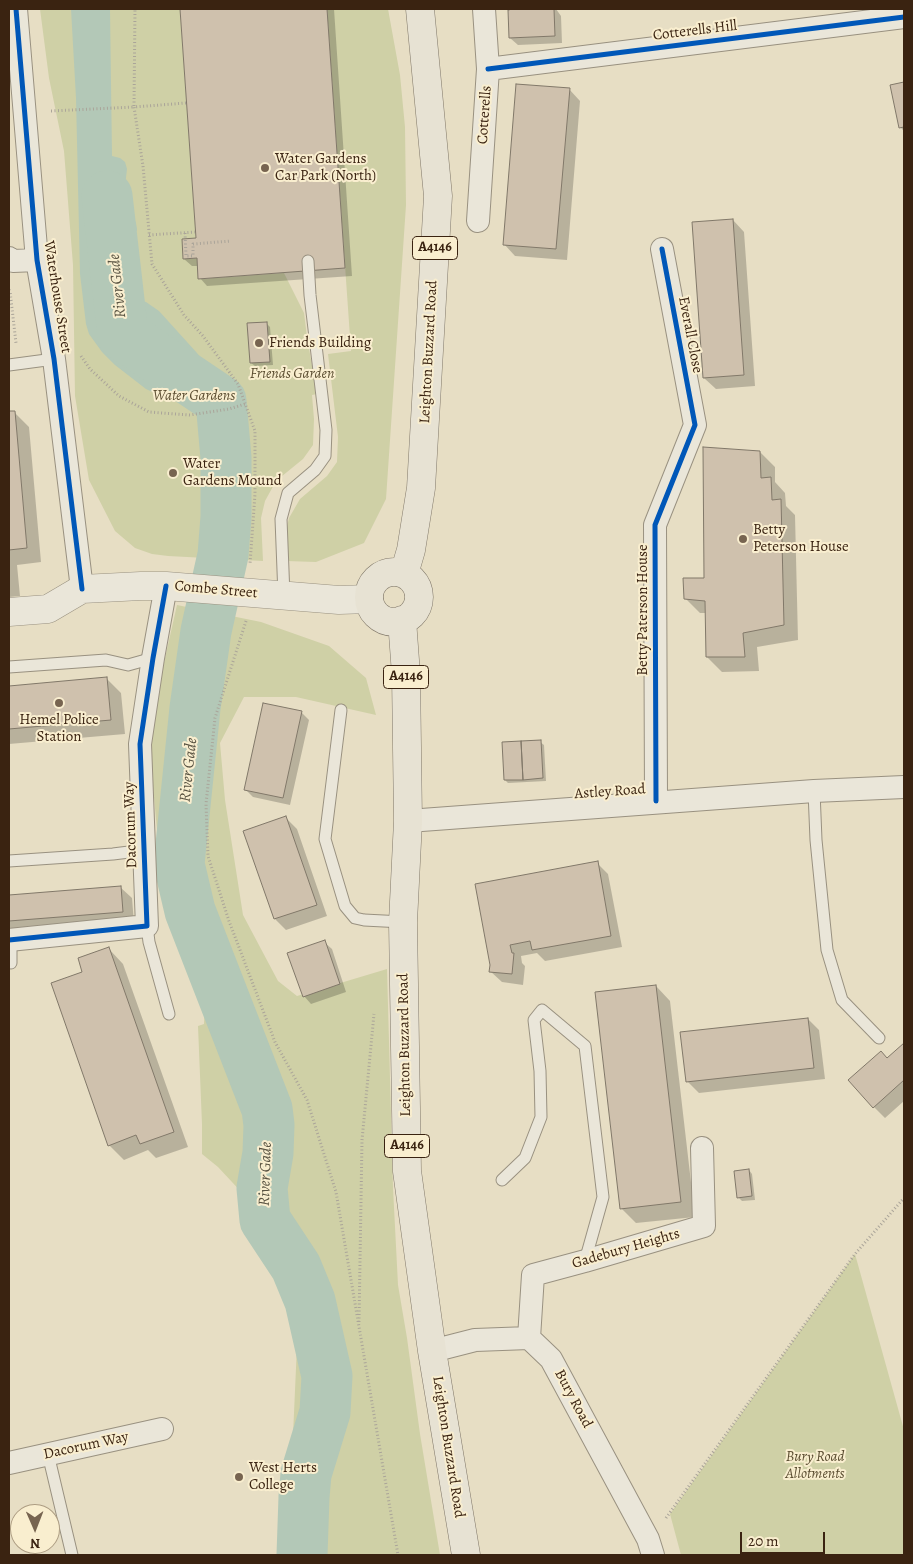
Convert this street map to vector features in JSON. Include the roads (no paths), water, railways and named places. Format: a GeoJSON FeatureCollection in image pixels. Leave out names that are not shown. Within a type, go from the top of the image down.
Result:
{"type":"FeatureCollection","features":[{"type":"Feature","properties":{"kind":"main road","name":"Leighton Buzzard Road"},"geometry":{"type":"LineString","coordinates":[[404,574],[411,550],[421,488],[438,196],[420,9]]}},
{"type":"Feature","properties":{"kind":"main road"},"geometry":{"type":"LineString","coordinates":[[388,573],[404,574],[411,579],[419,594],[415,610],[410,616],[395,622],[381,618],[375,612],[369,599],[370,590],[374,583],[388,573]]}},
{"type":"Feature","properties":{"kind":"main road","name":"Leighton Buzzard Road"},"geometry":{"type":"LineString","coordinates":[[402,620],[406,674],[408,821],[403,922],[407,1171],[432,1351],[466,1555]]}},
{"type":"Feature","properties":{"kind":"street","name":"Waterhouse Street"},"geometry":{"type":"LineString","coordinates":[[16,9],[37,260],[54,359],[82,589]]}},
{"type":"Feature","properties":{"kind":"street","name":"Cotterells"},"geometry":{"type":"LineString","coordinates":[[478,221],[488,69],[484,9]]}},
{"type":"Feature","properties":{"kind":"street","name":"Cotterells Hill"},"geometry":{"type":"LineString","coordinates":[[488,69],[868,15],[904,17]]}},
{"type":"Feature","properties":{"kind":"street","name":"Everall Close"},"geometry":{"type":"LineString","coordinates":[[662,249],[695,425]]}},
{"type":"Feature","properties":{"kind":"street"},"geometry":{"type":"LineString","coordinates":[[9,258],[13,261],[37,260]]}},
{"type":"Feature","properties":{"kind":"street","name":"Betty Paterson House"},"geometry":{"type":"LineString","coordinates":[[656,801],[655,525],[695,425]]}},
{"type":"Feature","properties":{"kind":"street","name":"Combe Street"},"geometry":{"type":"LineString","coordinates":[[9,612],[48,609],[82,589],[176,588],[339,600],[369,599]]}},
{"type":"Feature","properties":{"kind":"street","name":"Dacorum Way"},"geometry":{"type":"LineString","coordinates":[[147,926],[140,744],[153,658],[176,588]]}},
{"type":"Feature","properties":{"kind":"street","name":"Astley Road"},"geometry":{"type":"LineString","coordinates":[[408,821],[814,790],[904,787]]}},
{"type":"Feature","properties":{"kind":"street"},"geometry":{"type":"LineString","coordinates":[[17,939],[147,926]]}},
{"type":"Feature","properties":{"kind":"street","name":"Gadebury Heights"},"geometry":{"type":"LineString","coordinates":[[529,1338],[533,1275],[704,1226],[702,1148]]}},
{"type":"Feature","properties":{"kind":"street"},"geometry":{"type":"LineString","coordinates":[[432,1351],[475,1340],[529,1338]]}},
{"type":"Feature","properties":{"kind":"street","name":"Bury Road"},"geometry":{"type":"LineString","coordinates":[[529,1338],[552,1359],[650,1547]]}},
{"type":"Feature","properties":{"kind":"street","name":"Dacorum Way"},"geometry":{"type":"LineString","coordinates":[[9,1463],[162,1429]]}},
{"type":"Feature","properties":{"kind":"lane"},"geometry":{"type":"LineString","coordinates":[[284,596],[281,519],[288,493],[315,470],[325,456],[326,430],[310,295],[308,262]]}},
{"type":"Feature","properties":{"kind":"lane"},"geometry":{"type":"LineString","coordinates":[[14,364],[54,359]]}},
{"type":"Feature","properties":{"kind":"lane"},"geometry":{"type":"LineString","coordinates":[[9,668],[106,660],[128,665],[153,658]]}},
{"type":"Feature","properties":{"kind":"lane"},"geometry":{"type":"LineString","coordinates":[[341,710],[325,839],[345,906],[355,918],[403,922]]}},
{"type":"Feature","properties":{"kind":"lane"},"geometry":{"type":"LineString","coordinates":[[814,790],[816,840],[827,950],[842,1000],[879,1038]]}},
{"type":"Feature","properties":{"kind":"lane"},"geometry":{"type":"LineString","coordinates":[[9,861],[145,850]]}},
{"type":"Feature","properties":{"kind":"lane"},"geometry":{"type":"LineString","coordinates":[[147,926],[149,942],[169,1014]]}},
{"type":"Feature","properties":{"kind":"lane"},"geometry":{"type":"LineString","coordinates":[[11,963],[17,939]]}},
{"type":"Feature","properties":{"kind":"lane"},"geometry":{"type":"LineString","coordinates":[[502,1180],[525,1158],[541,1117],[540,1071],[534,1020],[542,1010],[584,1046],[603,1197],[585,1261]]}},
{"type":"Feature","properties":{"kind":"lane"},"geometry":{"type":"LineString","coordinates":[[48,1454],[72,1555]]}},
{"type":"Feature","properties":{"kind":"waterway","name":"River Gade"},"geometry":{"type":"LineString","coordinates":[[107,196],[123,335],[221,401],[226,458],[226,517],[223,555],[206,631],[195,708],[179,864],[190,911],[267,1109],[269,1125],[268,1153],[262,1188],[265,1220],[296,1267],[310,1301],[327,1376],[325,1412],[306,1474],[302,1555]]}},
{"type":"Feature","properties":{"kind":"place","name":"Water Gardens Car Park (North)"},"geometry":{"type":"Point","coordinates":[265,168]}},
{"type":"Feature","properties":{"kind":"place","name":"Friends Building"},"geometry":{"type":"Point","coordinates":[259,343]}},
{"type":"Feature","properties":{"kind":"place","name":"Water Gardens Mound"},"geometry":{"type":"Point","coordinates":[173,473]}},
{"type":"Feature","properties":{"kind":"place","name":"Betty Peterson House"},"geometry":{"type":"Point","coordinates":[743,539]}},
{"type":"Feature","properties":{"kind":"place","name":"Hemel Police Station"},"geometry":{"type":"Point","coordinates":[59,703]}},
{"type":"Feature","properties":{"kind":"place","name":"West Herts College"},"geometry":{"type":"Point","coordinates":[239,1477]}},
{"type":"Feature","properties":{"kind":"park label","name":"Friends Garden"},"geometry":{"type":"Point","coordinates":[292,374]}},
{"type":"Feature","properties":{"kind":"park label","name":"Water Gardens"},"geometry":{"type":"Point","coordinates":[194,396]}},
{"type":"Feature","properties":{"kind":"park label","name":"Bury Road Allotments"},"geometry":{"type":"Point","coordinates":[815,1466]}}]}
